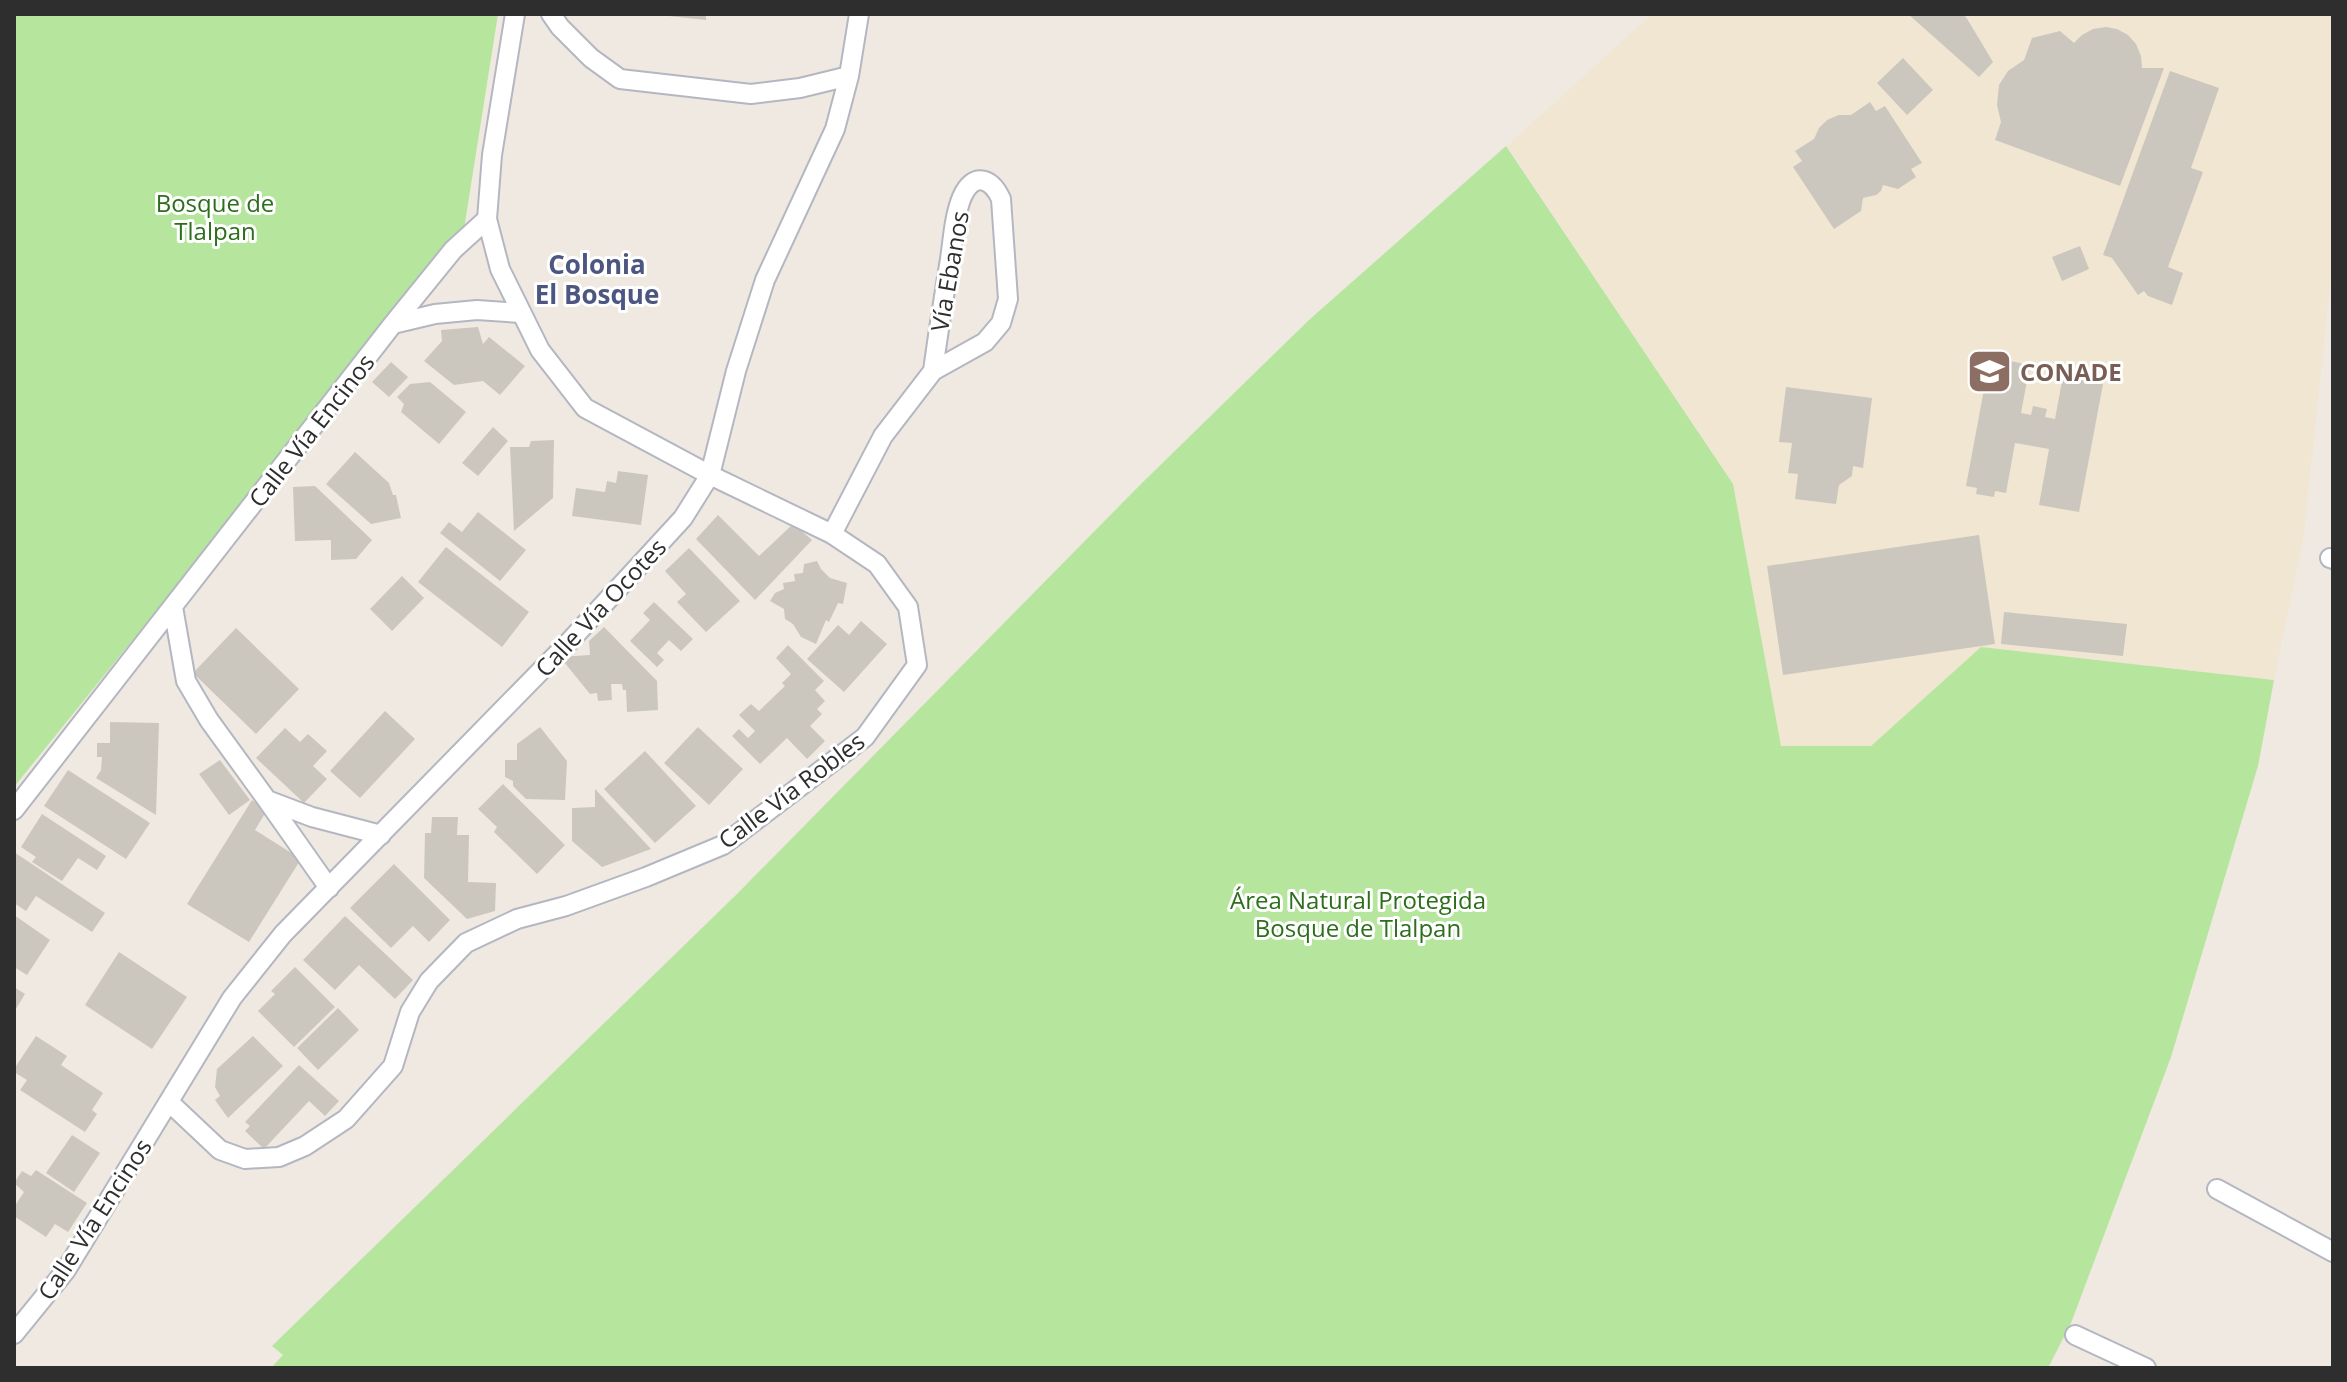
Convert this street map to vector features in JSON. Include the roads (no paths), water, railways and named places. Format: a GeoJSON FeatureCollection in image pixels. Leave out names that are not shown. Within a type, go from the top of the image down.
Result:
{"type":"FeatureCollection","features":[{"type":"Feature","properties":{"kind":"street"},"geometry":{"type":"LineString","coordinates":[[487,219],[492,155],[515,14]]}},
{"type":"Feature","properties":{"kind":"street"},"geometry":{"type":"LineString","coordinates":[[551,14],[591,58],[620,79],[751,94],[800,88],[849,76]]}},
{"type":"Feature","properties":{"kind":"street","name":"Calle Vía Ocotes"},"geometry":{"type":"LineString","coordinates":[[169,1102],[232,998],[283,934],[568,643],[683,518],[710,475],[736,371],[765,280],[835,129],[849,76],[859,14]]}},
{"type":"Feature","properties":{"kind":"street","name":"Vía Ebanos"},"geometry":{"type":"LineString","coordinates":[[832,534],[883,436],[933,371],[985,342],[1001,323],[1008,299],[1001,199],[988,181],[977,180],[969,184],[957,212],[933,371]]}},
{"type":"Feature","properties":{"kind":"street","name":"Calle Vía Robles"},"geometry":{"type":"LineString","coordinates":[[169,1102],[220,1150],[245,1159],[279,1157],[305,1146],[346,1119],[393,1066],[410,1012],[429,981],[466,943],[517,919],[566,906],[723,845],[865,737],[917,665],[908,607],[877,564],[832,534],[710,475],[585,408],[540,350],[500,269],[487,219]]}},
{"type":"Feature","properties":{"kind":"street","name":"Calle Vía Encinos"},"geometry":{"type":"LineString","coordinates":[[14,810],[393,324],[453,250],[487,219]]}},
{"type":"Feature","properties":{"kind":"street"},"geometry":{"type":"LineString","coordinates":[[393,324],[463,311],[521,313]]}},
{"type":"Feature","properties":{"kind":"street"},"geometry":{"type":"LineString","coordinates":[[173,607],[186,681],[209,720],[329,888]]}},
{"type":"Feature","properties":{"kind":"street"},"geometry":{"type":"LineString","coordinates":[[267,800],[312,817],[381,835]]}},
{"type":"Feature","properties":{"kind":"street","name":"Calle Vía Encinos"},"geometry":{"type":"LineString","coordinates":[[14,1334],[66,1270],[169,1102]]}},
{"type":"Feature","properties":{"kind":"street"},"geometry":{"type":"LineString","coordinates":[[2217,1189],[2333,1252]]}},
{"type":"Feature","properties":{"kind":"street"},"geometry":{"type":"LineString","coordinates":[[2075,1335],[2146,1368]]}},
{"type":"Feature","properties":{"kind":"place","name":"CONADE"},"geometry":{"type":"Point","coordinates":[1989,371]}},
{"type":"Feature","properties":{"kind":"district","name":"Colonia El Bosque"},"geometry":{"type":"Point","coordinates":[597,279]}},
{"type":"Feature","properties":{"kind":"park label","name":"Bosque de Tlalpan"},"geometry":{"type":"Point","coordinates":[215,216]}},
{"type":"Feature","properties":{"kind":"park label","name":"Área Natural Protegida Bosque de Tlalpan"},"geometry":{"type":"Point","coordinates":[1358,913]}}]}
